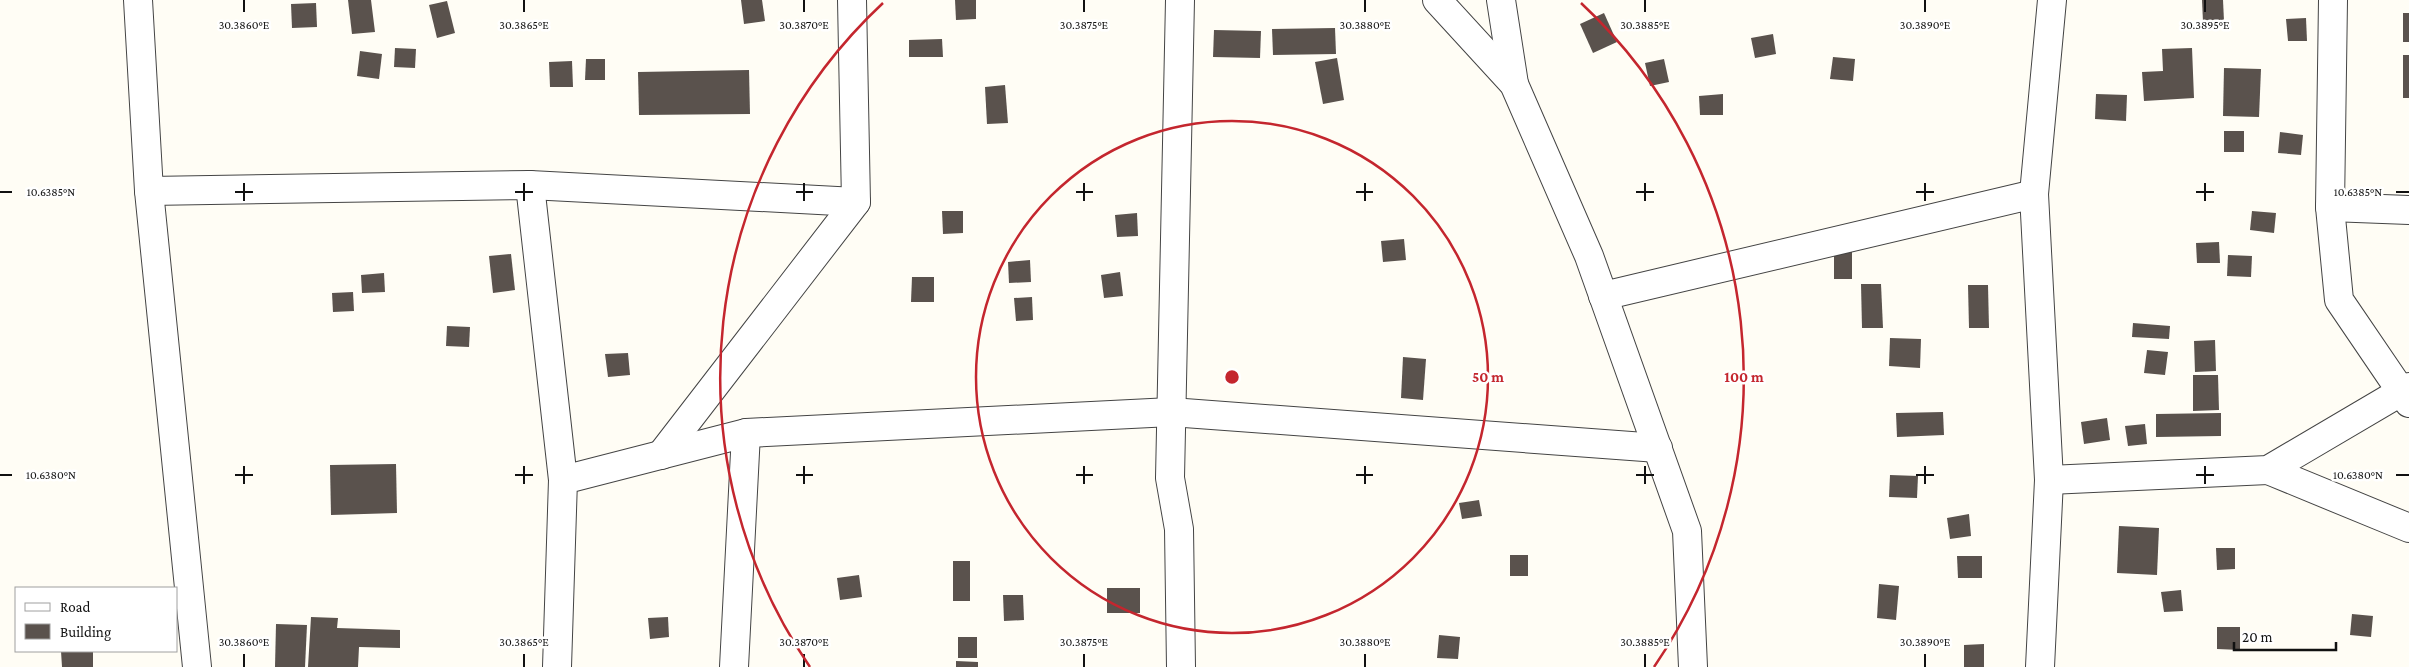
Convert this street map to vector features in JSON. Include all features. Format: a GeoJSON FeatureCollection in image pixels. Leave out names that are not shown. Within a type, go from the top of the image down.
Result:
{"type":"FeatureCollection","features":[{"type":"Feature","properties":{"kind":"street"},"geometry":{"type":"LineString","coordinates":[[138,0],[149,191],[197,667]]}},
{"type":"Feature","properties":{"kind":"street"},"geometry":{"type":"LineString","coordinates":[[661,455],[856,202],[852,0]]}},
{"type":"Feature","properties":{"kind":"street"},"geometry":{"type":"LineString","coordinates":[[1180,0],[1170,478],[1179,529],[1181,667]]}},
{"type":"Feature","properties":{"kind":"street"},"geometry":{"type":"LineString","coordinates":[[1437,0],[1514,84]]}},
{"type":"Feature","properties":{"kind":"street"},"geometry":{"type":"LineString","coordinates":[[1501,0],[1514,84],[1589,256],[1687,531],[1693,667]]}},
{"type":"Feature","properties":{"kind":"street"},"geometry":{"type":"LineString","coordinates":[[2040,667],[2049,480],[2034,194],[2052,0]]}},
{"type":"Feature","properties":{"kind":"street"},"geometry":{"type":"LineString","coordinates":[[2268,470],[2406,393],[2339,300],[2330,207],[2333,0]]}},
{"type":"Feature","properties":{"kind":"street"},"geometry":{"type":"LineString","coordinates":[[149,191],[530,185],[856,202]]}},
{"type":"Feature","properties":{"kind":"street"},"geometry":{"type":"LineString","coordinates":[[530,185],[563,480],[558,667]]}},
{"type":"Feature","properties":{"kind":"street"},"geometry":{"type":"LineString","coordinates":[[1603,296],[2034,194]]}},
{"type":"Feature","properties":{"kind":"street"},"geometry":{"type":"LineString","coordinates":[[2330,207],[2409,210]]}},
{"type":"Feature","properties":{"kind":"street"},"geometry":{"type":"LineString","coordinates":[[563,480],[746,433],[1171,412],[1658,448]]}},
{"type":"Feature","properties":{"kind":"street"},"geometry":{"type":"LineString","coordinates":[[734,667],[746,433]]}},
{"type":"Feature","properties":{"kind":"street"},"geometry":{"type":"LineString","coordinates":[[2049,480],[2268,470],[2409,528]]}},
{"type":"Feature","properties":{"kind":"building"},"geometry":{"type":"Polygon","coordinates":[[[348,0],[371,0],[375,32],[352,34],[348,0]]]}},
{"type":"Feature","properties":{"kind":"building"},"geometry":{"type":"Polygon","coordinates":[[[741,0],[762,0],[765,21],[744,24],[741,0]]]}},
{"type":"Feature","properties":{"kind":"building"},"geometry":{"type":"Polygon","coordinates":[[[955,0],[976,0],[976,19],[956,20],[955,0]]]}},
{"type":"Feature","properties":{"kind":"building"},"geometry":{"type":"Polygon","coordinates":[[[2202,0],[2223,0],[2224,21],[2203,22],[2202,0]]]}},
{"type":"Feature","properties":{"kind":"building"},"geometry":{"type":"Polygon","coordinates":[[[447,1],[455,33],[437,38],[429,5],[447,1]]]}},
{"type":"Feature","properties":{"kind":"building"},"geometry":{"type":"Polygon","coordinates":[[[316,3],[317,27],[292,28],[291,4],[316,3]]]}},
{"type":"Feature","properties":{"kind":"building"},"geometry":{"type":"Polygon","coordinates":[[[1604,13],[1617,42],[1593,53],[1580,24],[1604,13]]]}},
{"type":"Feature","properties":{"kind":"building"},"geometry":{"type":"Polygon","coordinates":[[[2403,13],[2409,13],[2409,42],[2403,42],[2403,13]]]}},
{"type":"Feature","properties":{"kind":"building"},"geometry":{"type":"Polygon","coordinates":[[[2306,18],[2307,41],[2288,41],[2286,19],[2306,18]]]}},
{"type":"Feature","properties":{"kind":"building"},"geometry":{"type":"Polygon","coordinates":[[[1335,28],[1336,54],[1273,55],[1272,29],[1335,28]]]}},
{"type":"Feature","properties":{"kind":"building"},"geometry":{"type":"Polygon","coordinates":[[[1214,30],[1261,31],[1260,58],[1213,57],[1214,30]]]}},
{"type":"Feature","properties":{"kind":"building"},"geometry":{"type":"Polygon","coordinates":[[[1773,34],[1776,54],[1755,58],[1751,38],[1773,34]]]}},
{"type":"Feature","properties":{"kind":"building"},"geometry":{"type":"Polygon","coordinates":[[[942,39],[943,57],[909,57],[909,40],[942,39]]]}},
{"type":"Feature","properties":{"kind":"building"},"geometry":{"type":"Polygon","coordinates":[[[395,48],[416,49],[415,68],[394,67],[395,48]]]}},
{"type":"Feature","properties":{"kind":"building"},"geometry":{"type":"Polygon","coordinates":[[[2192,48],[2194,98],[2144,101],[2142,72],[2163,71],[2162,49],[2192,48]]]}},
{"type":"Feature","properties":{"kind":"building"},"geometry":{"type":"Polygon","coordinates":[[[360,51],[382,54],[379,79],[357,76],[360,51]]]}},
{"type":"Feature","properties":{"kind":"building"},"geometry":{"type":"Polygon","coordinates":[[[2403,55],[2409,55],[2409,98],[2403,98],[2403,55]]]}},
{"type":"Feature","properties":{"kind":"building"},"geometry":{"type":"Polygon","coordinates":[[[1833,57],[1855,59],[1853,81],[1830,79],[1833,57]]]}},
{"type":"Feature","properties":{"kind":"building"},"geometry":{"type":"Polygon","coordinates":[[[1337,58],[1344,100],[1323,104],[1315,62],[1337,58]]]}},
{"type":"Feature","properties":{"kind":"building"},"geometry":{"type":"Polygon","coordinates":[[[586,59],[605,59],[605,80],[585,80],[586,59]]]}},
{"type":"Feature","properties":{"kind":"building"},"geometry":{"type":"Polygon","coordinates":[[[1664,59],[1669,82],[1650,86],[1645,63],[1664,59]]]}},
{"type":"Feature","properties":{"kind":"building"},"geometry":{"type":"Polygon","coordinates":[[[572,61],[573,87],[550,87],[549,62],[572,61]]]}},
{"type":"Feature","properties":{"kind":"building"},"geometry":{"type":"Polygon","coordinates":[[[2224,68],[2261,69],[2259,117],[2223,116],[2224,68]]]}},
{"type":"Feature","properties":{"kind":"building"},"geometry":{"type":"Polygon","coordinates":[[[749,70],[750,114],[639,115],[638,72],[749,70]]]}},
{"type":"Feature","properties":{"kind":"building"},"geometry":{"type":"Polygon","coordinates":[[[1005,85],[1008,123],[987,124],[985,87],[1005,85]]]}},
{"type":"Feature","properties":{"kind":"building"},"geometry":{"type":"Polygon","coordinates":[[[1723,94],[1723,115],[1700,115],[1699,96],[1723,94]]]}},
{"type":"Feature","properties":{"kind":"building"},"geometry":{"type":"Polygon","coordinates":[[[2096,94],[2127,95],[2126,121],[2095,119],[2096,94]]]}},
{"type":"Feature","properties":{"kind":"building"},"geometry":{"type":"Polygon","coordinates":[[[2224,131],[2244,131],[2244,152],[2224,152],[2224,131]]]}},
{"type":"Feature","properties":{"kind":"building"},"geometry":{"type":"Polygon","coordinates":[[[2280,132],[2303,135],[2301,155],[2278,153],[2280,132]]]}},
{"type":"Feature","properties":{"kind":"building"},"geometry":{"type":"Polygon","coordinates":[[[942,211],[963,211],[963,233],[943,234],[942,211]]]}},
{"type":"Feature","properties":{"kind":"building"},"geometry":{"type":"Polygon","coordinates":[[[2252,211],[2276,213],[2274,233],[2250,230],[2252,211]]]}},
{"type":"Feature","properties":{"kind":"building"},"geometry":{"type":"Polygon","coordinates":[[[1137,213],[1138,236],[1117,237],[1115,215],[1137,213]]]}},
{"type":"Feature","properties":{"kind":"building"},"geometry":{"type":"Polygon","coordinates":[[[1404,239],[1406,260],[1383,262],[1381,241],[1404,239]]]}},
{"type":"Feature","properties":{"kind":"building"},"geometry":{"type":"Polygon","coordinates":[[[2219,242],[2220,263],[2197,263],[2196,243],[2219,242]]]}},
{"type":"Feature","properties":{"kind":"building"},"geometry":{"type":"Polygon","coordinates":[[[1834,249],[1852,249],[1852,279],[1834,279],[1834,249]]]}},
{"type":"Feature","properties":{"kind":"building"},"geometry":{"type":"Polygon","coordinates":[[[511,254],[515,290],[493,293],[489,256],[511,254]]]}},
{"type":"Feature","properties":{"kind":"building"},"geometry":{"type":"Polygon","coordinates":[[[2228,255],[2252,256],[2251,277],[2227,276],[2228,255]]]}},
{"type":"Feature","properties":{"kind":"building"},"geometry":{"type":"Polygon","coordinates":[[[1030,260],[1031,282],[1009,283],[1008,262],[1030,260]]]}},
{"type":"Feature","properties":{"kind":"building"},"geometry":{"type":"Polygon","coordinates":[[[1120,272],[1123,296],[1104,298],[1101,275],[1120,272]]]}},
{"type":"Feature","properties":{"kind":"building"},"geometry":{"type":"Polygon","coordinates":[[[384,273],[385,292],[362,293],[361,275],[384,273]]]}},
{"type":"Feature","properties":{"kind":"building"},"geometry":{"type":"Polygon","coordinates":[[[912,277],[934,277],[934,302],[911,302],[912,277]]]}},
{"type":"Feature","properties":{"kind":"building"},"geometry":{"type":"Polygon","coordinates":[[[1861,284],[1881,284],[1883,328],[1862,328],[1861,284]]]}},
{"type":"Feature","properties":{"kind":"building"},"geometry":{"type":"Polygon","coordinates":[[[1968,285],[1988,285],[1989,328],[1969,328],[1968,285]]]}},
{"type":"Feature","properties":{"kind":"building"},"geometry":{"type":"Polygon","coordinates":[[[353,292],[354,311],[333,312],[332,293],[353,292]]]}},
{"type":"Feature","properties":{"kind":"building"},"geometry":{"type":"Polygon","coordinates":[[[1032,297],[1033,320],[1016,321],[1014,298],[1032,297]]]}},
{"type":"Feature","properties":{"kind":"building"},"geometry":{"type":"Polygon","coordinates":[[[2133,323],[2170,326],[2169,339],[2132,337],[2133,323]]]}},
{"type":"Feature","properties":{"kind":"building"},"geometry":{"type":"Polygon","coordinates":[[[447,326],[470,327],[469,347],[446,346],[447,326]]]}},
{"type":"Feature","properties":{"kind":"building"},"geometry":{"type":"Polygon","coordinates":[[[1890,338],[1921,339],[1920,368],[1889,366],[1890,338]]]}},
{"type":"Feature","properties":{"kind":"building"},"geometry":{"type":"Polygon","coordinates":[[[2215,340],[2216,371],[2195,372],[2194,341],[2215,340]]]}},
{"type":"Feature","properties":{"kind":"building"},"geometry":{"type":"Polygon","coordinates":[[[2147,350],[2168,352],[2165,375],[2144,373],[2147,350]]]}},
{"type":"Feature","properties":{"kind":"building"},"geometry":{"type":"Polygon","coordinates":[[[628,353],[630,375],[608,377],[605,354],[628,353]]]}},
{"type":"Feature","properties":{"kind":"building"},"geometry":{"type":"Polygon","coordinates":[[[1403,357],[1426,359],[1423,400],[1401,398],[1403,357]]]}},
{"type":"Feature","properties":{"kind":"building"},"geometry":{"type":"Polygon","coordinates":[[[2193,375],[2218,375],[2219,410],[2193,411],[2193,375]]]}},
{"type":"Feature","properties":{"kind":"building"},"geometry":{"type":"Polygon","coordinates":[[[1943,412],[1944,435],[1897,437],[1896,413],[1943,412]]]}},
{"type":"Feature","properties":{"kind":"building"},"geometry":{"type":"Polygon","coordinates":[[[2221,413],[2221,436],[2156,437],[2156,414],[2221,413]]]}},
{"type":"Feature","properties":{"kind":"building"},"geometry":{"type":"Polygon","coordinates":[[[2107,418],[2110,440],[2084,444],[2081,422],[2107,418]]]}},
{"type":"Feature","properties":{"kind":"building"},"geometry":{"type":"Polygon","coordinates":[[[2145,424],[2147,444],[2128,446],[2125,426],[2145,424]]]}},
{"type":"Feature","properties":{"kind":"building"},"geometry":{"type":"Polygon","coordinates":[[[396,464],[397,513],[331,515],[330,465],[396,464]]]}},
{"type":"Feature","properties":{"kind":"building"},"geometry":{"type":"Polygon","coordinates":[[[1890,475],[1918,476],[1917,498],[1889,497],[1890,475]]]}},
{"type":"Feature","properties":{"kind":"building"},"geometry":{"type":"Polygon","coordinates":[[[1479,500],[1482,516],[1462,519],[1459,503],[1479,500]]]}},
{"type":"Feature","properties":{"kind":"building"},"geometry":{"type":"Polygon","coordinates":[[[1969,514],[1971,536],[1950,539],[1947,518],[1969,514]]]}},
{"type":"Feature","properties":{"kind":"building"},"geometry":{"type":"Polygon","coordinates":[[[2119,526],[2159,528],[2157,575],[2117,573],[2119,526]]]}},
{"type":"Feature","properties":{"kind":"building"},"geometry":{"type":"Polygon","coordinates":[[[2216,548],[2235,548],[2235,569],[2217,570],[2216,548]]]}},
{"type":"Feature","properties":{"kind":"building"},"geometry":{"type":"Polygon","coordinates":[[[1510,555],[1528,555],[1528,576],[1510,576],[1510,555]]]}},
{"type":"Feature","properties":{"kind":"building"},"geometry":{"type":"Polygon","coordinates":[[[1957,556],[1982,556],[1982,578],[1958,578],[1957,556]]]}},
{"type":"Feature","properties":{"kind":"building"},"geometry":{"type":"Polygon","coordinates":[[[953,561],[970,561],[970,601],[953,601],[953,561]]]}},
{"type":"Feature","properties":{"kind":"building"},"geometry":{"type":"Polygon","coordinates":[[[859,575],[862,597],[840,600],[837,578],[859,575]]]}},
{"type":"Feature","properties":{"kind":"building"},"geometry":{"type":"Polygon","coordinates":[[[1879,584],[1899,586],[1896,620],[1877,618],[1879,584]]]}},
{"type":"Feature","properties":{"kind":"building"},"geometry":{"type":"Polygon","coordinates":[[[1107,588],[1140,588],[1140,613],[1107,613],[1107,588]]]}},
{"type":"Feature","properties":{"kind":"building"},"geometry":{"type":"Polygon","coordinates":[[[2181,590],[2183,611],[2164,612],[2161,592],[2181,590]]]}},
{"type":"Feature","properties":{"kind":"building"},"geometry":{"type":"Polygon","coordinates":[[[1003,595],[1023,595],[1024,620],[1004,621],[1003,595]]]}},
{"type":"Feature","properties":{"kind":"building"},"geometry":{"type":"Polygon","coordinates":[[[2352,614],[2373,616],[2371,637],[2350,635],[2352,614]]]}},
{"type":"Feature","properties":{"kind":"building"},"geometry":{"type":"Polygon","coordinates":[[[311,617],[338,618],[337,628],[400,630],[400,648],[359,647],[358,667],[308,667],[311,617]]]}},
{"type":"Feature","properties":{"kind":"building"},"geometry":{"type":"Polygon","coordinates":[[[668,617],[669,637],[650,639],[648,618],[668,617]]]}},
{"type":"Feature","properties":{"kind":"building"},"geometry":{"type":"Polygon","coordinates":[[[276,624],[307,625],[305,667],[275,667],[276,624]]]}},
{"type":"Feature","properties":{"kind":"building"},"geometry":{"type":"Polygon","coordinates":[[[2217,627],[2240,627],[2240,650],[2217,649],[2217,627]]]}},
{"type":"Feature","properties":{"kind":"building"},"geometry":{"type":"Polygon","coordinates":[[[1439,635],[1460,637],[1458,659],[1437,658],[1439,635]]]}},
{"type":"Feature","properties":{"kind":"building"},"geometry":{"type":"Polygon","coordinates":[[[958,637],[977,637],[977,658],[958,658],[958,637]]]}},
{"type":"Feature","properties":{"kind":"building"},"geometry":{"type":"Polygon","coordinates":[[[1984,644],[1984,667],[1964,667],[1964,645],[1984,644]]]}},
{"type":"Feature","properties":{"kind":"building"},"geometry":{"type":"Polygon","coordinates":[[[61,652],[93,652],[93,667],[62,667],[61,652]]]}},
{"type":"Feature","properties":{"kind":"building"},"geometry":{"type":"Polygon","coordinates":[[[956,661],[978,662],[978,667],[956,667],[956,661]]]}}]}
